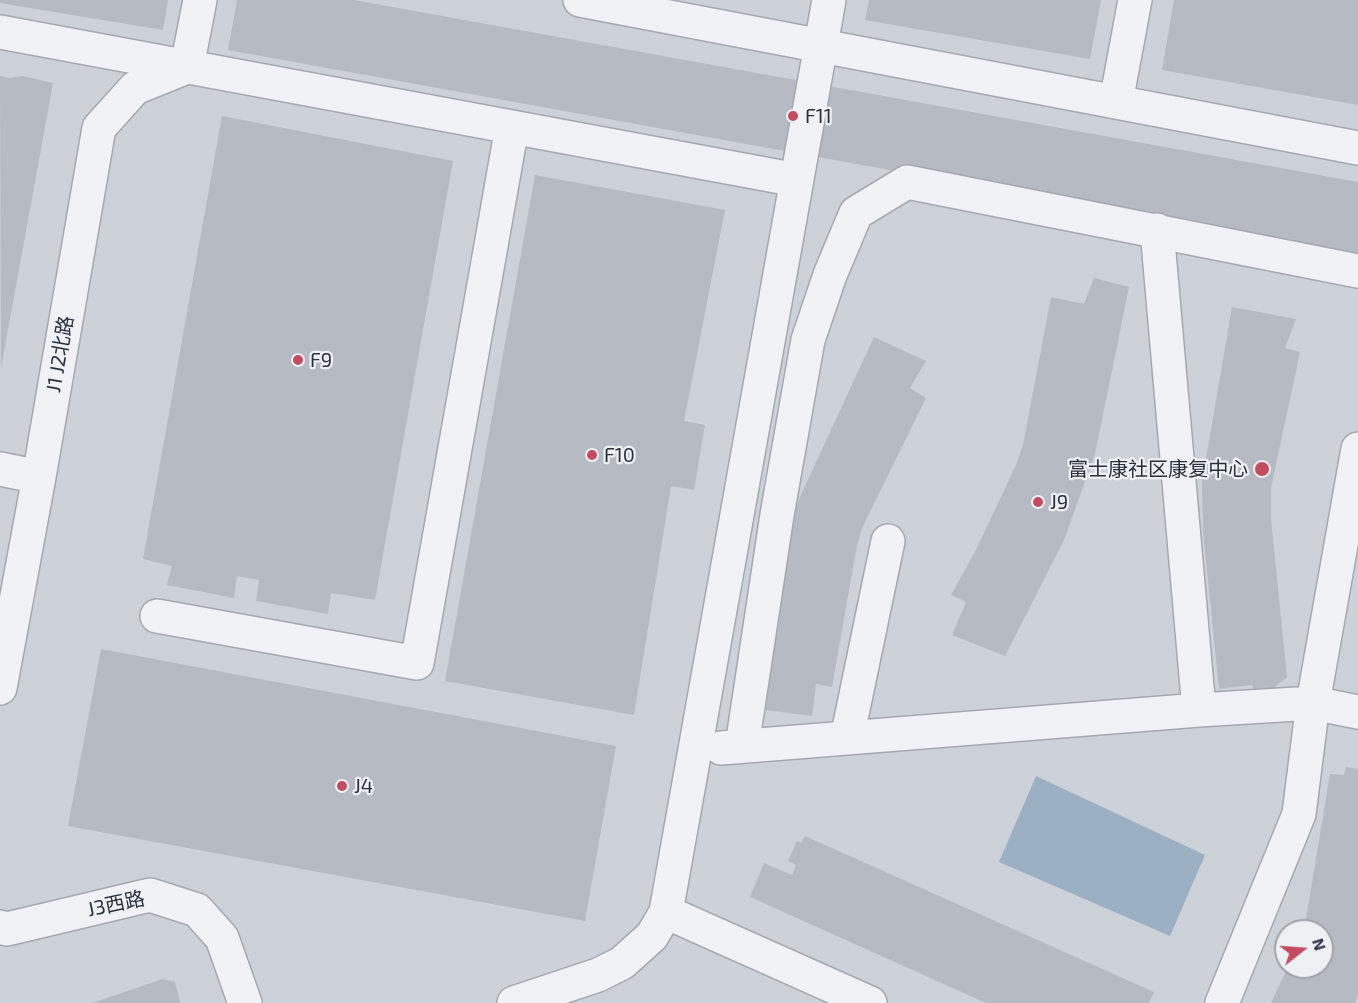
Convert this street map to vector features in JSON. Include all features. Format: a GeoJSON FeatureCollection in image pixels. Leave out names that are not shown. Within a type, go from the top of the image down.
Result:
{"type":"FeatureCollection","features":[{"type":"Feature","properties":{"kind":"street"},"geometry":{"type":"LineString","coordinates":[[187,68],[200,0]]}},
{"type":"Feature","properties":{"kind":"street"},"geometry":{"type":"LineString","coordinates":[[580,0],[1358,148]]}},
{"type":"Feature","properties":{"kind":"street"},"geometry":{"type":"LineString","coordinates":[[514,1003],[598,975],[622,963],[652,936],[666,912],[829,0]]}},
{"type":"Feature","properties":{"kind":"street"},"geometry":{"type":"LineString","coordinates":[[1116,102],[1135,0]]}},
{"type":"Feature","properties":{"kind":"street"},"geometry":{"type":"LineString","coordinates":[[0,32],[797,180]]}},
{"type":"Feature","properties":{"kind":"street","name":"J1 J2北路"},"geometry":{"type":"LineString","coordinates":[[0,688],[99,128],[135,88],[187,68]]}},
{"type":"Feature","properties":{"kind":"street"},"geometry":{"type":"LineString","coordinates":[[157,616],[417,663],[512,127]]}},
{"type":"Feature","properties":{"kind":"street"},"geometry":{"type":"LineString","coordinates":[[742,746],[777,515],[808,340],[830,275],[856,213],[907,182],[1358,271]]}},
{"type":"Feature","properties":{"kind":"street"},"geometry":{"type":"LineString","coordinates":[[1157,230],[1199,710]]}},
{"type":"Feature","properties":{"kind":"street"},"geometry":{"type":"LineString","coordinates":[[1222,1003],[1299,814],[1312,703],[1358,449]]}},
{"type":"Feature","properties":{"kind":"street"},"geometry":{"type":"LineString","coordinates":[[0,470],[39,477]]}},
{"type":"Feature","properties":{"kind":"street"},"geometry":{"type":"LineString","coordinates":[[847,738],[888,541]]}},
{"type":"Feature","properties":{"kind":"street"},"geometry":{"type":"LineString","coordinates":[[695,750],[1312,703],[1358,712]]}},
{"type":"Feature","properties":{"kind":"street","name":"J3西路"},"geometry":{"type":"LineString","coordinates":[[0,927],[7,929],[150,895],[197,910],[222,938],[245,1003]]}},
{"type":"Feature","properties":{"kind":"street"},"geometry":{"type":"LineString","coordinates":[[666,912],[870,1003]]}},
{"type":"Feature","properties":{"kind":"shaded area"},"geometry":{"type":"Polygon","coordinates":[[[0,0],[1358,0],[1358,1003],[0,1003],[0,0]]]}},
{"type":"Feature","properties":{"kind":"water"},"geometry":{"type":"Polygon","coordinates":[[[1036,776],[1205,855],[1170,936],[999,862],[1036,776]]]}},
{"type":"Feature","properties":{"kind":"building"},"geometry":{"type":"Polygon","coordinates":[[[0,0],[168,0],[163,30],[0,3],[0,0]]]}},
{"type":"Feature","properties":{"kind":"building","name":"F11"},"geometry":{"type":"Polygon","coordinates":[[[237,0],[354,0],[1358,182],[1358,255],[228,50],[237,0]]]}},
{"type":"Feature","properties":{"kind":"building"},"geometry":{"type":"Polygon","coordinates":[[[869,0],[1101,0],[1090,59],[865,20],[869,0]]]}},
{"type":"Feature","properties":{"kind":"building"},"geometry":{"type":"Polygon","coordinates":[[[1174,0],[1358,0],[1358,105],[1162,70],[1174,0]]]}},
{"type":"Feature","properties":{"kind":"building"},"geometry":{"type":"Polygon","coordinates":[[[0,76],[10,78],[23,76],[53,83],[1,368],[0,76]]]}},
{"type":"Feature","properties":{"kind":"building","name":"F9"},"geometry":{"type":"Polygon","coordinates":[[[222,116],[453,161],[375,600],[331,593],[328,614],[256,601],[259,580],[237,576],[234,598],[167,585],[172,566],[143,559],[222,116]]]}},
{"type":"Feature","properties":{"kind":"building","name":"F10"},"geometry":{"type":"Polygon","coordinates":[[[535,175],[725,210],[684,421],[705,425],[694,490],[671,486],[634,715],[445,681],[535,175]]]}},
{"type":"Feature","properties":{"kind":"building","name":"J9"},"geometry":{"type":"Polygon","coordinates":[[[1094,278],[1129,287],[1095,454],[1064,540],[1005,656],[952,635],[966,602],[951,595],[975,552],[1023,445],[1051,297],[1084,304],[1094,278]]]}},
{"type":"Feature","properties":{"kind":"building"},"geometry":{"type":"Polygon","coordinates":[[[1232,307],[1296,319],[1285,348],[1300,352],[1271,488],[1271,519],[1287,677],[1259,699],[1252,685],[1219,689],[1203,531],[1202,482],[1232,307]]]}},
{"type":"Feature","properties":{"kind":"building"},"geometry":{"type":"Polygon","coordinates":[[[874,337],[926,361],[910,388],[926,398],[863,526],[857,545],[832,687],[816,684],[812,716],[758,709],[785,536],[800,497],[874,337]]]}},
{"type":"Feature","properties":{"kind":"building","name":"J4"},"geometry":{"type":"Polygon","coordinates":[[[101,649],[616,746],[585,921],[68,826],[101,649]]]}},
{"type":"Feature","properties":{"kind":"building"},"geometry":{"type":"Polygon","coordinates":[[[1346,767],[1358,769],[1358,995],[1355,1003],[1271,1003],[1282,979],[1334,979],[1334,919],[1306,919],[1330,774],[1344,775],[1346,767]]]}},
{"type":"Feature","properties":{"kind":"building"},"geometry":{"type":"Polygon","coordinates":[[[805,836],[1154,992],[1149,1003],[986,1003],[750,897],[764,863],[792,875],[796,865],[788,861],[797,841],[801,843],[805,836]]]}},
{"type":"Feature","properties":{"kind":"building"},"geometry":{"type":"Polygon","coordinates":[[[163,979],[175,982],[180,1003],[92,1003],[163,979]]]}},
{"type":"Feature","properties":{"kind":"place","name":"F11"},"geometry":{"type":"Point","coordinates":[793,116]}},
{"type":"Feature","properties":{"kind":"place","name":"F9"},"geometry":{"type":"Point","coordinates":[298,360]}},
{"type":"Feature","properties":{"kind":"place","name":"F10"},"geometry":{"type":"Point","coordinates":[592,455]}},
{"type":"Feature","properties":{"kind":"place","name":"富士康社区康复中心"},"geometry":{"type":"Point","coordinates":[1262,469]}},
{"type":"Feature","properties":{"kind":"place","name":"J9"},"geometry":{"type":"Point","coordinates":[1038,502]}},
{"type":"Feature","properties":{"kind":"place","name":"J4"},"geometry":{"type":"Point","coordinates":[342,786]}}]}
